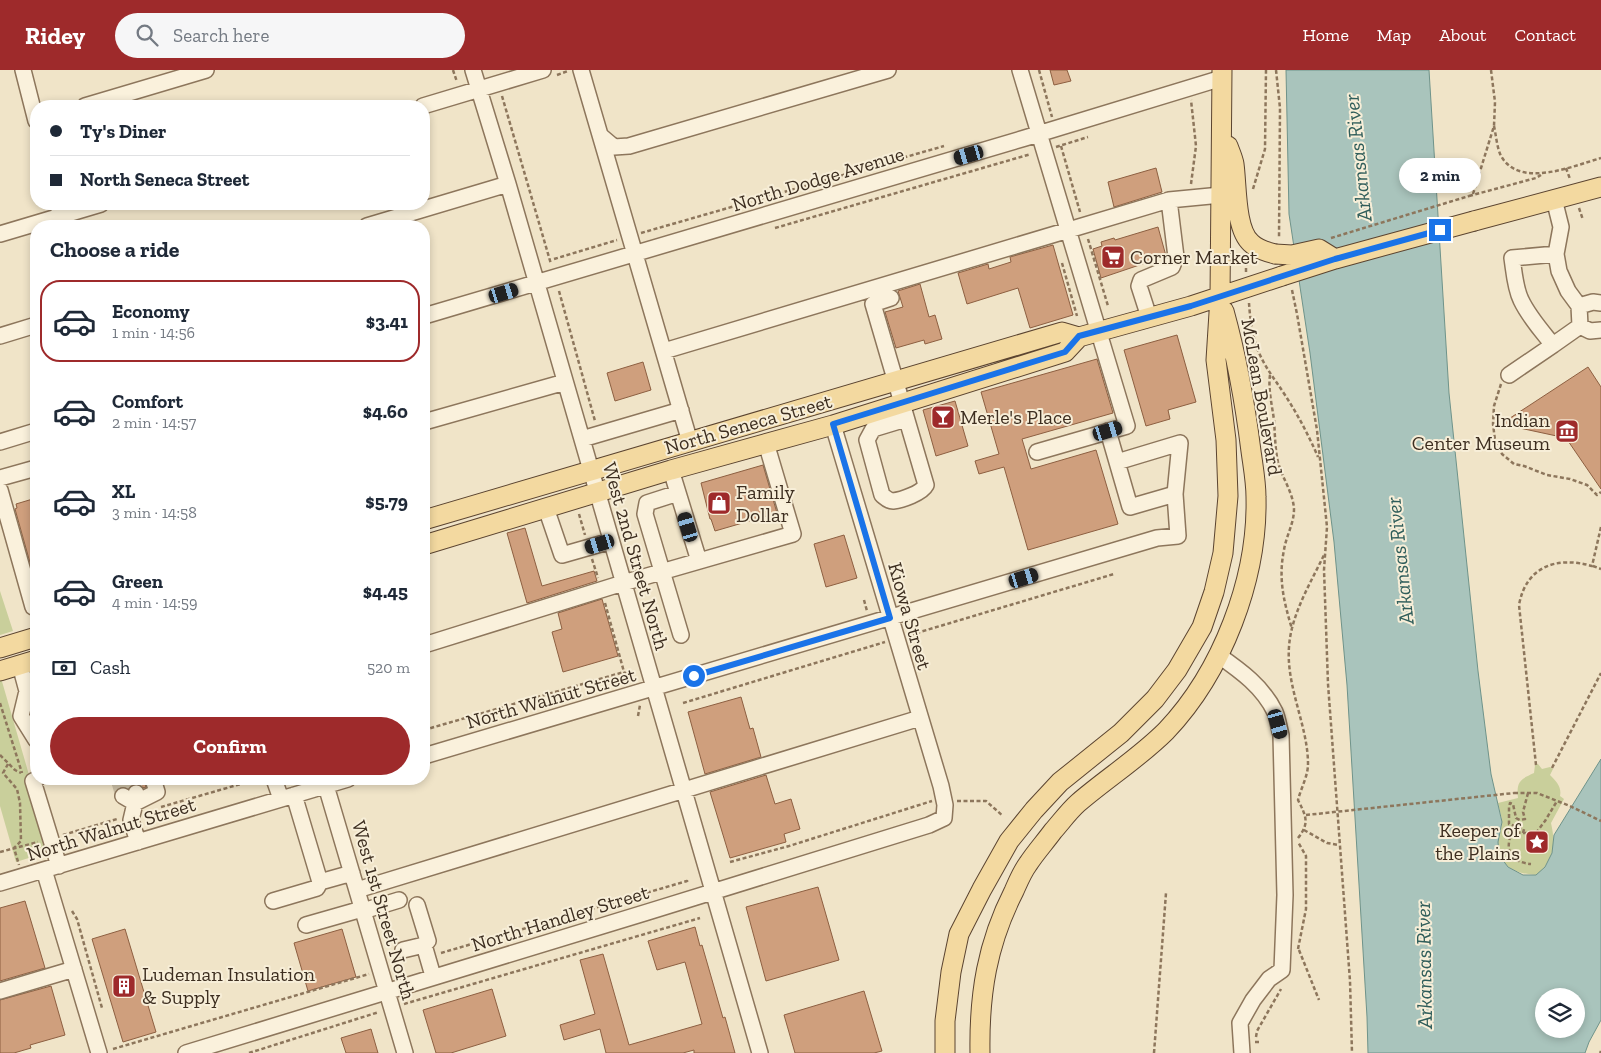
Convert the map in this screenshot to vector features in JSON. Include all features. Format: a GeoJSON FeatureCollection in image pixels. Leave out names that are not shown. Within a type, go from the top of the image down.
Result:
{"type":"FeatureCollection","features":[{"type":"Feature","properties":{"kind":"main road"},"geometry":{"type":"LineString","coordinates":[[1220,297],[1222,74]]}},
{"type":"Feature","properties":{"kind":"main road"},"geometry":{"type":"LineString","coordinates":[[1222,126],[1233,161],[1239,220],[1243,232],[1250,243],[1292,255],[1319,248],[1335,259]]}},
{"type":"Feature","properties":{"kind":"main road","name":"North Seneca Street"},"geometry":{"type":"LineString","coordinates":[[430,518],[1062,332],[1079,336],[1247,288],[1286,281],[1335,259],[1601,187]]}},
{"type":"Feature","properties":{"kind":"main road","name":"McLean Boulevard"},"geometry":{"type":"LineString","coordinates":[[980,1053],[980,1011],[987,963],[1004,911],[1027,865],[1076,804],[1166,731],[1204,680],[1218,655],[1235,617],[1249,570],[1255,529],[1256,496],[1248,426],[1235,353],[1220,297]]}},
{"type":"Feature","properties":{"kind":"main road","name":"McLean Boulevard"},"geometry":{"type":"LineString","coordinates":[[945,1053],[951,972],[960,934],[982,889],[1009,841],[1060,782],[1122,733],[1154,699],[1177,670],[1202,627],[1214,592],[1224,553],[1228,496],[1226,440],[1216,360],[1220,297]]}},
{"type":"Feature","properties":{"kind":"main road","name":"North Seneca Street"},"geometry":{"type":"LineString","coordinates":[[430,543],[671,470],[833,424],[904,411],[1065,352],[1079,336]]}},
{"type":"Feature","properties":{"kind":"main road"},"geometry":{"type":"LineString","coordinates":[[0,648],[30,638]]}},
{"type":"Feature","properties":{"kind":"main road"},"geometry":{"type":"LineString","coordinates":[[0,671],[28,663]]}},
{"type":"Feature","properties":{"kind":"street"},"geometry":{"type":"LineString","coordinates":[[23,70],[31,100]]}},
{"type":"Feature","properties":{"kind":"street"},"geometry":{"type":"LineString","coordinates":[[105,100],[206,70]]}},
{"type":"Feature","properties":{"kind":"street","name":"West 2nd Street North"},"geometry":{"type":"LineString","coordinates":[[474,70],[760,1053]]}},
{"type":"Feature","properties":{"kind":"street"},"geometry":{"type":"LineString","coordinates":[[430,104],[543,70]]}},
{"type":"Feature","properties":{"kind":"street"},"geometry":{"type":"LineString","coordinates":[[581,70],[690,442]]}},
{"type":"Feature","properties":{"kind":"street"},"geometry":{"type":"LineString","coordinates":[[601,136],[614,147],[629,146],[888,70]]}},
{"type":"Feature","properties":{"kind":"street"},"geometry":{"type":"LineString","coordinates":[[1020,70],[1127,426],[1037,452]]}},
{"type":"Feature","properties":{"kind":"street","name":"North Dodge Avenue"},"geometry":{"type":"LineString","coordinates":[[430,314],[1040,134],[1054,122],[1192,87],[1222,74]]}},
{"type":"Feature","properties":{"kind":"street"},"geometry":{"type":"LineString","coordinates":[[430,207],[508,184]]}},
{"type":"Feature","properties":{"kind":"street"},"geometry":{"type":"LineString","coordinates":[[664,351],[1169,200],[1221,195]]}},
{"type":"Feature","properties":{"kind":"street"},"geometry":{"type":"LineString","coordinates":[[1149,317],[1139,286],[1141,280],[1172,267],[1176,258],[1169,200]]}},
{"type":"Feature","properties":{"kind":"street"},"geometry":{"type":"LineString","coordinates":[[1554,200],[1561,227],[1556,254],[1559,271],[1568,291],[1579,306],[1580,326]]}},
{"type":"Feature","properties":{"kind":"street"},"geometry":{"type":"LineString","coordinates":[[44,220],[78,210]]}},
{"type":"Feature","properties":{"kind":"street"},"geometry":{"type":"LineString","coordinates":[[387,220],[421,210]]}},
{"type":"Feature","properties":{"kind":"street"},"geometry":{"type":"LineString","coordinates":[[0,234],[30,224]]}},
{"type":"Feature","properties":{"kind":"street"},"geometry":{"type":"LineString","coordinates":[[1553,344],[1534,321],[1520,299],[1512,258],[1556,254]]}},
{"type":"Feature","properties":{"kind":"street"},"geometry":{"type":"LineString","coordinates":[[891,298],[873,304],[926,484],[924,490],[919,493],[894,501],[888,500],[882,495],[866,440],[872,429],[904,411]]}},
{"type":"Feature","properties":{"kind":"street"},"geometry":{"type":"LineString","coordinates":[[1579,306],[1592,302],[1601,303]]}},
{"type":"Feature","properties":{"kind":"street"},"geometry":{"type":"LineString","coordinates":[[1509,375],[1580,326]]}},
{"type":"Feature","properties":{"kind":"street"},"geometry":{"type":"LineString","coordinates":[[1580,326],[1590,331],[1601,330]]}},
{"type":"Feature","properties":{"kind":"street"},"geometry":{"type":"LineString","coordinates":[[0,336],[30,328]]}},
{"type":"Feature","properties":{"kind":"street"},"geometry":{"type":"LineString","coordinates":[[430,420],[565,382]]}},
{"type":"Feature","properties":{"kind":"street"},"geometry":{"type":"LineString","coordinates":[[582,439],[681,410]]}},
{"type":"Feature","properties":{"kind":"street","name":"Kiowa Street"},"geometry":{"type":"LineString","coordinates":[[833,424],[941,786],[944,801],[944,818]]}},
{"type":"Feature","properties":{"kind":"street"},"geometry":{"type":"LineString","coordinates":[[1108,431],[1130,507],[1175,494],[1180,443],[1117,462]]}},
{"type":"Feature","properties":{"kind":"street"},"geometry":{"type":"LineString","coordinates":[[0,442],[30,434]]}},
{"type":"Feature","properties":{"kind":"street"},"geometry":{"type":"LineString","coordinates":[[430,643],[623,583],[793,534],[766,443]]}},
{"type":"Feature","properties":{"kind":"street"},"geometry":{"type":"LineString","coordinates":[[0,478],[30,470]]}},
{"type":"Feature","properties":{"kind":"street"},"geometry":{"type":"LineString","coordinates":[[671,470],[699,561]]}},
{"type":"Feature","properties":{"kind":"street"},"geometry":{"type":"LineString","coordinates":[[0,490],[30,594]]}},
{"type":"Feature","properties":{"kind":"street"},"geometry":{"type":"LineString","coordinates":[[678,493],[647,503],[645,514],[681,635]]}},
{"type":"Feature","properties":{"kind":"street","name":"North Walnut Street"},"geometry":{"type":"LineString","coordinates":[[430,754],[1157,538],[1178,536],[1175,494]]}},
{"type":"Feature","properties":{"kind":"street"},"geometry":{"type":"LineString","coordinates":[[546,508],[562,556],[611,541]]}},
{"type":"Feature","properties":{"kind":"street"},"geometry":{"type":"LineString","coordinates":[[1218,655],[1243,673],[1262,691],[1275,713],[1281,735],[1285,895],[1282,970],[1269,979],[1253,1000],[1240,1023],[1242,1053]]}},
{"type":"Feature","properties":{"kind":"street"},"geometry":{"type":"LineString","coordinates":[[28,663],[30,676]]}},
{"type":"Feature","properties":{"kind":"street"},"geometry":{"type":"LineString","coordinates":[[30,700],[21,716],[30,730]]}},
{"type":"Feature","properties":{"kind":"street"},"geometry":{"type":"LineString","coordinates":[[357,890],[920,718]]}},
{"type":"Feature","properties":{"kind":"street"},"geometry":{"type":"LineString","coordinates":[[34,785],[59,866]]}},
{"type":"Feature","properties":{"kind":"street"},"geometry":{"type":"LineString","coordinates":[[138,842],[131,820],[132,797],[157,792],[155,785]]}},
{"type":"Feature","properties":{"kind":"street"},"geometry":{"type":"LineString","coordinates":[[278,785],[287,797],[320,882]]}},
{"type":"Feature","properties":{"kind":"street","name":"North Walnut Street"},"geometry":{"type":"LineString","coordinates":[[0,883],[287,797],[317,785]]}},
{"type":"Feature","properties":{"kind":"street","name":"West 1st Street North"},"geometry":{"type":"LineString","coordinates":[[326,785],[405,1053]]}},
{"type":"Feature","properties":{"kind":"street","name":"North Handley Street"},"geometry":{"type":"LineString","coordinates":[[186,1053],[386,990],[713,893],[929,825],[944,818]]}},
{"type":"Feature","properties":{"kind":"street"},"geometry":{"type":"LineString","coordinates":[[44,870],[99,1053]]}},
{"type":"Feature","properties":{"kind":"street"},"geometry":{"type":"LineString","coordinates":[[272,901],[316,888],[320,882],[352,873]]}},
{"type":"Feature","properties":{"kind":"street"},"geometry":{"type":"LineString","coordinates":[[306,925],[399,900]]}},
{"type":"Feature","properties":{"kind":"street"},"geometry":{"type":"LineString","coordinates":[[417,905],[428,941],[426,951],[433,976]]}},
{"type":"Feature","properties":{"kind":"street"},"geometry":{"type":"LineString","coordinates":[[403,950],[426,951]]}},
{"type":"Feature","properties":{"kind":"street"},"geometry":{"type":"LineString","coordinates":[[0,991],[74,969]]}},
{"type":"Feature","properties":{"kind":"path"},"geometry":{"type":"LineString","coordinates":[[1035,119],[1054,122],[1038,70]]}},
{"type":"Feature","properties":{"kind":"path"},"geometry":{"type":"LineString","coordinates":[[1253,190],[1265,149],[1266,70]]}},
{"type":"Feature","properties":{"kind":"path"},"geometry":{"type":"LineString","coordinates":[[1276,70],[1280,108],[1279,237],[1272,250],[1246,265],[1247,288],[1254,339],[1264,364],[1284,394],[1320,459]]}},
{"type":"Feature","properties":{"kind":"path"},"geometry":{"type":"LineString","coordinates":[[1473,194],[1494,126],[1495,102],[1491,70]]}},
{"type":"Feature","properties":{"kind":"path"},"geometry":{"type":"LineString","coordinates":[[498,84],[553,270]]}},
{"type":"Feature","properties":{"kind":"path"},"geometry":{"type":"LineString","coordinates":[[1190,198],[1196,146],[1191,110],[1192,87]]}},
{"type":"Feature","properties":{"kind":"path"},"geometry":{"type":"LineString","coordinates":[[1494,126],[1501,155],[1508,165],[1516,171],[1543,174]]}},
{"type":"Feature","properties":{"kind":"path"},"geometry":{"type":"LineString","coordinates":[[772,229],[1088,138]]}},
{"type":"Feature","properties":{"kind":"path"},"geometry":{"type":"LineString","coordinates":[[554,259],[950,144]]}},
{"type":"Feature","properties":{"kind":"path"},"geometry":{"type":"LineString","coordinates":[[1060,145],[1108,306]]}},
{"type":"Feature","properties":{"kind":"path"},"geometry":{"type":"LineString","coordinates":[[1331,238],[1473,194],[1536,178],[1543,174],[1601,158]]}},
{"type":"Feature","properties":{"kind":"path"},"geometry":{"type":"LineString","coordinates":[[1286,281],[1298,314],[1317,430],[1326,527],[1324,570],[1328,684],[1350,980],[1352,1053]]}},
{"type":"Feature","properties":{"kind":"path"},"geometry":{"type":"LineString","coordinates":[[557,287],[599,434]]}},
{"type":"Feature","properties":{"kind":"path"},"geometry":{"type":"LineString","coordinates":[[1270,375],[1269,385],[1272,397],[1278,462],[1294,508],[1292,528],[1284,549],[1281,581],[1283,598],[1292,630]]}},
{"type":"Feature","properties":{"kind":"path"},"geometry":{"type":"LineString","coordinates":[[1509,375],[1502,382],[1498,390],[1494,406],[1494,440],[1502,454],[1514,464],[1587,485],[1597,495],[1601,492]]}},
{"type":"Feature","properties":{"kind":"path"},"geometry":{"type":"LineString","coordinates":[[1592,566],[1601,528]]}},
{"type":"Feature","properties":{"kind":"path"},"geometry":{"type":"LineString","coordinates":[[1284,848],[1297,839],[1304,830],[1306,815],[1298,800],[1308,764],[1290,673],[1289,648],[1296,615],[1325,554]]}},
{"type":"Feature","properties":{"kind":"path"},"geometry":{"type":"LineString","coordinates":[[1536,765],[1520,605],[1521,595],[1533,575],[1545,566],[1560,562],[1572,562],[1601,569]]}},
{"type":"Feature","properties":{"kind":"path"},"geometry":{"type":"LineString","coordinates":[[430,728],[624,672]]}},
{"type":"Feature","properties":{"kind":"path"},"geometry":{"type":"LineString","coordinates":[[1552,768],[1601,672]]}},
{"type":"Feature","properties":{"kind":"path"},"geometry":{"type":"LineString","coordinates":[[638,716],[640,705]]}},
{"type":"Feature","properties":{"kind":"path"},"geometry":{"type":"LineString","coordinates":[[0,755],[15,770],[30,776]]}},
{"type":"Feature","properties":{"kind":"path"},"geometry":{"type":"LineString","coordinates":[[8,764],[3,773],[16,789],[20,803],[21,840],[14,848],[22,877]]}},
{"type":"Feature","properties":{"kind":"path"},"geometry":{"type":"LineString","coordinates":[[1523,833],[1524,829],[1509,824],[1509,806],[1513,804],[1516,818],[1520,820],[1525,819],[1523,812],[1528,793]]}},
{"type":"Feature","properties":{"kind":"path"},"geometry":{"type":"LineString","coordinates":[[1306,815],[1537,793],[1557,800],[1601,821]]}},
{"type":"Feature","properties":{"kind":"path"},"geometry":{"type":"LineString","coordinates":[[1531,864],[1516,860],[1508,848],[1512,832],[1536,833],[1557,800]]}},
{"type":"Feature","properties":{"kind":"path"},"geometry":{"type":"LineString","coordinates":[[730,862],[789,846],[931,801],[986,801],[1003,816]]}},
{"type":"Feature","properties":{"kind":"path"},"geometry":{"type":"LineString","coordinates":[[1304,830],[1327,843],[1339,845]]}},
{"type":"Feature","properties":{"kind":"path"},"geometry":{"type":"LineString","coordinates":[[426,951],[687,881],[693,888]]}},
{"type":"Feature","properties":{"kind":"path"},"geometry":{"type":"LineString","coordinates":[[1154,1053],[1166,893]]}},
{"type":"Feature","properties":{"kind":"path"},"geometry":{"type":"LineString","coordinates":[[249,1053],[392,1008],[700,918]]}},
{"type":"Feature","properties":{"kind":"path"},"geometry":{"type":"LineString","coordinates":[[1298,948],[1320,1000]]}},
{"type":"Feature","properties":{"kind":"path"},"geometry":{"type":"LineString","coordinates":[[99,1053],[381,971]]}},
{"type":"Feature","properties":{"kind":"path"},"geometry":{"type":"LineString","coordinates":[[1255,1042],[1260,1042]]}},
{"type":"Feature","properties":{"kind":"green space"},"geometry":{"type":"Polygon","coordinates":[[[0,591],[13,631],[0,635],[0,591]]]}},
{"type":"Feature","properties":{"kind":"green space"},"geometry":{"type":"Polygon","coordinates":[[[1,678],[30,778],[30,785],[32,785],[51,851],[16,862],[0,806],[1,678]]]}},
{"type":"Feature","properties":{"kind":"green space"},"geometry":{"type":"Polygon","coordinates":[[[1538,764],[1542,769],[1550,767],[1553,769],[1550,775],[1558,784],[1560,796],[1564,799],[1551,823],[1553,845],[1550,857],[1537,875],[1515,870],[1504,863],[1500,857],[1498,842],[1502,818],[1498,803],[1518,798],[1520,781],[1534,773],[1535,765],[1538,764]]]}},
{"type":"Feature","properties":{"kind":"water","name":"Arkansas River"},"geometry":{"type":"Polygon","coordinates":[[[1286,70],[1429,70],[1449,393],[1478,671],[1491,774],[1502,822],[1498,842],[1499,855],[1508,867],[1523,875],[1536,875],[1545,867],[1552,853],[1554,835],[1601,759],[1601,1020],[1585,1053],[1368,1053],[1347,685],[1334,542],[1310,353],[1289,214],[1286,70]]]}},
{"type":"Feature","properties":{"kind":"building"},"geometry":{"type":"Polygon","coordinates":[[[1050,70],[1067,70],[1071,81],[1054,85],[1050,70]]]}},
{"type":"Feature","properties":{"kind":"building"},"geometry":{"type":"Polygon","coordinates":[[[1156,168],[1162,192],[1114,207],[1108,182],[1156,168]]]}},
{"type":"Feature","properties":{"kind":"building"},"geometry":{"type":"Polygon","coordinates":[[[1158,227],[1166,256],[1101,278],[1093,249],[1102,246],[1101,242],[1114,238],[1115,240],[1158,227]]]}},
{"type":"Feature","properties":{"kind":"building"},"geometry":{"type":"Polygon","coordinates":[[[1053,245],[1073,315],[1030,328],[1018,288],[967,304],[958,273],[988,264],[989,269],[1011,262],[1010,257],[1053,245]]]}},
{"type":"Feature","properties":{"kind":"building"},"geometry":{"type":"Polygon","coordinates":[[[920,284],[929,317],[935,315],[942,339],[925,344],[924,340],[896,348],[885,312],[903,307],[898,291],[920,284]]]}},
{"type":"Feature","properties":{"kind":"building"},"geometry":{"type":"Polygon","coordinates":[[[1177,335],[1196,402],[1168,410],[1170,419],[1146,426],[1124,350],[1177,335]]]}},
{"type":"Feature","properties":{"kind":"building"},"geometry":{"type":"Polygon","coordinates":[[[1097,359],[1113,413],[1022,439],[1031,469],[1096,450],[1118,524],[1028,550],[1004,467],[979,474],[975,461],[999,454],[981,392],[1097,359]]]}},
{"type":"Feature","properties":{"kind":"building"},"geometry":{"type":"Polygon","coordinates":[[[643,362],[651,390],[615,401],[607,373],[643,362]]]}},
{"type":"Feature","properties":{"kind":"building","name":"Indian Center Museum"},"geometry":{"type":"Polygon","coordinates":[[[1588,367],[1601,387],[1601,489],[1566,438],[1501,424],[1588,367]]]}},
{"type":"Feature","properties":{"kind":"building"},"geometry":{"type":"Polygon","coordinates":[[[955,401],[968,446],[936,456],[923,410],[955,401]]]}},
{"type":"Feature","properties":{"kind":"building"},"geometry":{"type":"Polygon","coordinates":[[[763,465],[777,513],[715,531],[701,483],[763,465]]]}},
{"type":"Feature","properties":{"kind":"building"},"geometry":{"type":"Polygon","coordinates":[[[30,500],[30,563],[15,509],[17,508],[16,504],[30,500]]]}},
{"type":"Feature","properties":{"kind":"building"},"geometry":{"type":"Polygon","coordinates":[[[525,528],[542,586],[594,571],[597,581],[527,603],[507,533],[525,528]]]}},
{"type":"Feature","properties":{"kind":"building"},"geometry":{"type":"Polygon","coordinates":[[[844,535],[857,578],[826,587],[814,544],[844,535]]]}},
{"type":"Feature","properties":{"kind":"building"},"geometry":{"type":"Polygon","coordinates":[[[602,599],[618,656],[563,672],[552,632],[562,629],[558,613],[602,599]]]}},
{"type":"Feature","properties":{"kind":"building"},"geometry":{"type":"Polygon","coordinates":[[[741,697],[750,729],[753,728],[761,757],[705,774],[688,712],[741,697]]]}},
{"type":"Feature","properties":{"kind":"building"},"geometry":{"type":"Polygon","coordinates":[[[766,775],[775,804],[791,799],[800,829],[784,834],[786,842],[730,858],[710,792],[766,775]]]}},
{"type":"Feature","properties":{"kind":"building"},"geometry":{"type":"Polygon","coordinates":[[[113,785],[132,785],[128,788],[119,788],[115,791],[113,785]]]}},
{"type":"Feature","properties":{"kind":"building"},"geometry":{"type":"Polygon","coordinates":[[[818,887],[839,960],[766,981],[746,907],[818,887]]]}},
{"type":"Feature","properties":{"kind":"building"},"geometry":{"type":"Polygon","coordinates":[[[25,901],[45,968],[0,981],[0,908],[25,901]]]}},
{"type":"Feature","properties":{"kind":"building"},"geometry":{"type":"Polygon","coordinates":[[[695,927],[735,1053],[694,1053],[694,1050],[683,1053],[606,1053],[600,1029],[564,1040],[560,1025],[595,1014],[580,960],[603,954],[629,1045],[702,1024],[685,962],[657,970],[648,941],[695,927]]]}},
{"type":"Feature","properties":{"kind":"building","name":"Ludeman Insulation & Supply"},"geometry":{"type":"Polygon","coordinates":[[[125,929],[156,1032],[123,1042],[92,939],[125,929]]]}},
{"type":"Feature","properties":{"kind":"building"},"geometry":{"type":"Polygon","coordinates":[[[342,929],[356,977],[308,991],[294,943],[342,929]]]}},
{"type":"Feature","properties":{"kind":"building"},"geometry":{"type":"Polygon","coordinates":[[[51,986],[65,1035],[30,1045],[31,1048],[14,1053],[0,1053],[0,1000],[51,986]]]}},
{"type":"Feature","properties":{"kind":"building"},"geometry":{"type":"Polygon","coordinates":[[[492,989],[506,1036],[451,1053],[436,1053],[423,1010],[492,989]]]}},
{"type":"Feature","properties":{"kind":"building"},"geometry":{"type":"Polygon","coordinates":[[[864,991],[882,1051],[874,1053],[795,1053],[784,1015],[864,991]]]}},
{"type":"Feature","properties":{"kind":"building"},"geometry":{"type":"Polygon","coordinates":[[[371,1029],[378,1053],[346,1053],[341,1038],[371,1029]]]}},
{"type":"Feature","properties":{"kind":"tunnel"},"geometry":{"type":"LineString","coordinates":[[120,785],[123,796]]}},
{"type":"Feature","properties":{"kind":"tunnel"},"geometry":{"type":"LineString","coordinates":[[134,785],[136,792]]}},
{"type":"Feature","properties":{"kind":"place","name":"Corner Market"},"geometry":{"type":"Point","coordinates":[1113,257]}},
{"type":"Feature","properties":{"kind":"place","name":"Merle's Place"},"geometry":{"type":"Point","coordinates":[943,417]}},
{"type":"Feature","properties":{"kind":"place","name":"Indian Center Museum"},"geometry":{"type":"Point","coordinates":[1567,431]}},
{"type":"Feature","properties":{"kind":"place","name":"Family Dollar"},"geometry":{"type":"Point","coordinates":[719,503]}},
{"type":"Feature","properties":{"kind":"place","name":"Keeper of the Plains"},"geometry":{"type":"Point","coordinates":[1537,842]}},
{"type":"Feature","properties":{"kind":"place","name":"Ludeman Insulation & Supply"},"geometry":{"type":"Point","coordinates":[124,986]}},
{"type":"Feature","properties":{"kind":"route"},"geometry":{"type":"LineString","coordinates":[[694,676],[890,618],[833,424],[1065,352],[1079,336],[1191,306],[1335,259],[1440,230]]}}]}
